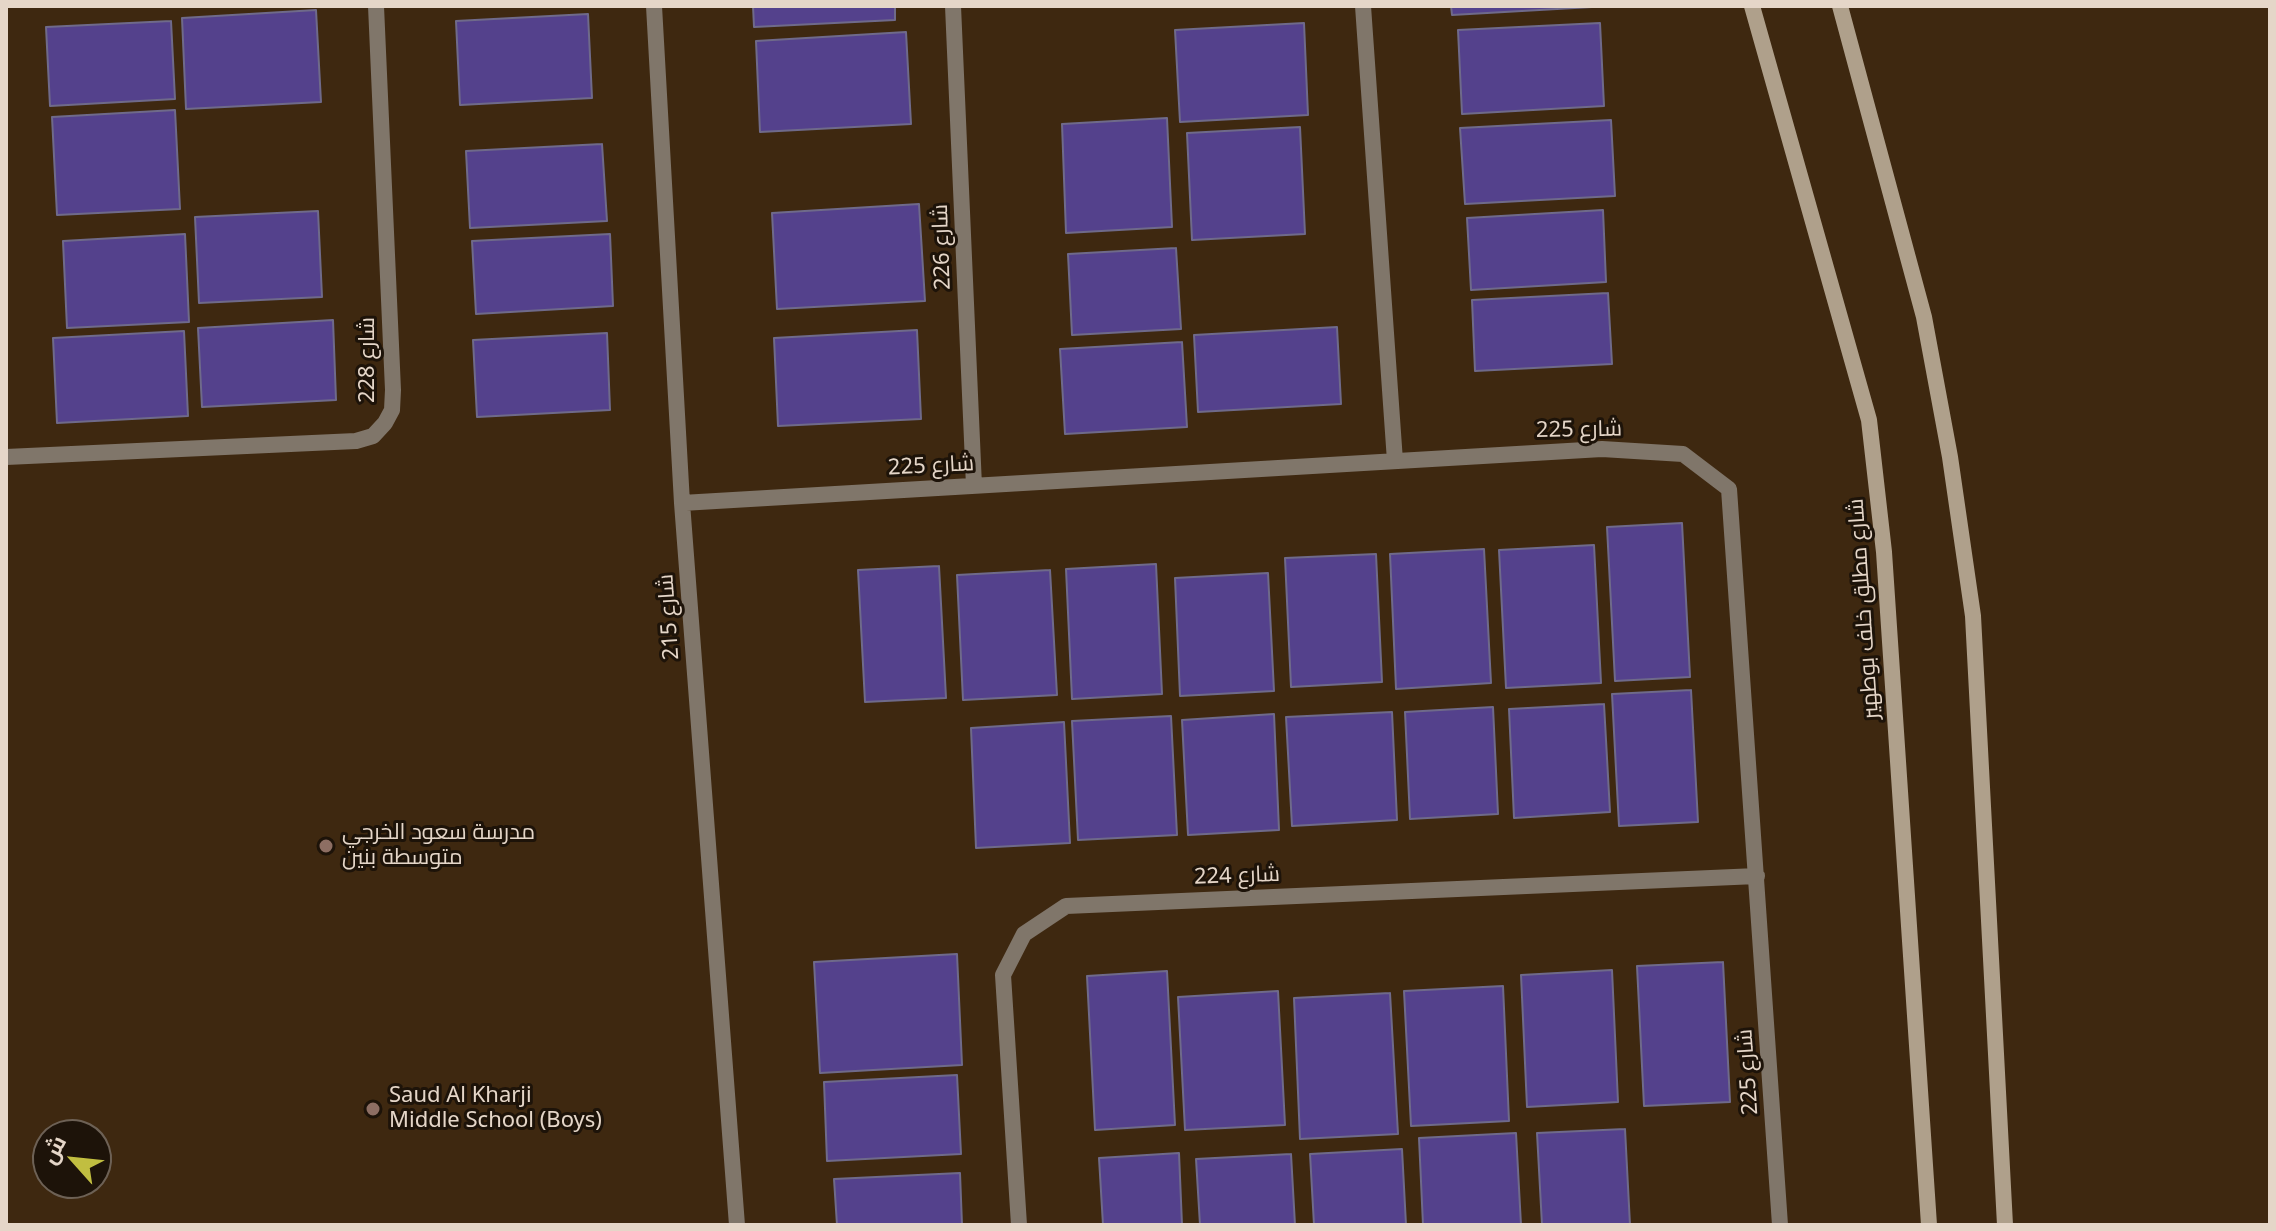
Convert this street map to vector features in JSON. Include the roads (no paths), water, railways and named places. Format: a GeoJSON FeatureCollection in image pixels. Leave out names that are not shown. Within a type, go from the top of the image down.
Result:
{"type":"FeatureCollection","features":[{"type":"Feature","properties":{"kind":"main road","name":"شارع مطلق خلف بوطهير"},"geometry":{"type":"LineString","coordinates":[[1752,6],[1869,420],[1884,552],[1929,1225]]}},
{"type":"Feature","properties":{"kind":"main road"},"geometry":{"type":"LineString","coordinates":[[1840,6],[1924,317],[1950,457],[1973,616],[2005,1225]]}},
{"type":"Feature","properties":{"kind":"street","name":"شارع 228"},"geometry":{"type":"LineString","coordinates":[[6,457],[356,441],[373,436],[385,423],[392,410],[393,390],[376,6]]}},
{"type":"Feature","properties":{"kind":"street","name":"شارع 215"},"geometry":{"type":"LineString","coordinates":[[654,6],[682,503],[737,1225]]}},
{"type":"Feature","properties":{"kind":"street","name":"شارع 226"},"geometry":{"type":"LineString","coordinates":[[953,6],[974,486]]}},
{"type":"Feature","properties":{"kind":"street"},"geometry":{"type":"LineString","coordinates":[[1363,6],[1395,461]]}},
{"type":"Feature","properties":{"kind":"street","name":"شارع 225"},"geometry":{"type":"LineString","coordinates":[[682,503],[1602,449],[1683,454],[1729,489],[1780,1225]]}},
{"type":"Feature","properties":{"kind":"street","name":"شارع 224"},"geometry":{"type":"LineString","coordinates":[[1019,1225],[1003,975],[1024,934],[1066,906],[1757,876]]}},
{"type":"Feature","properties":{"kind":"place","name":"مدرسة سعود الخرجي متوسطة بنين"},"geometry":{"type":"Point","coordinates":[326,846]}},
{"type":"Feature","properties":{"kind":"place","name":"Saud Al Kharji Middle School (Boys)"},"geometry":{"type":"Point","coordinates":[373,1109]}}]}
